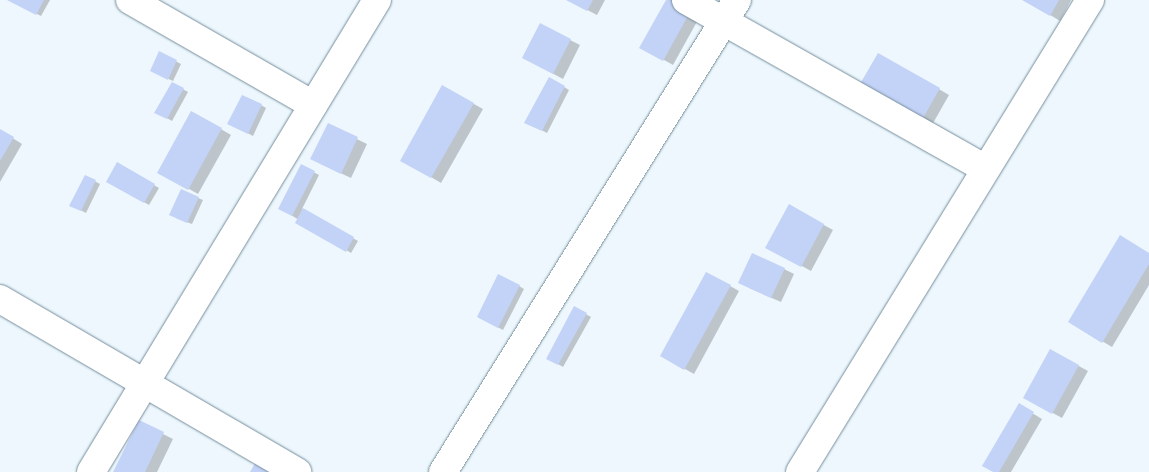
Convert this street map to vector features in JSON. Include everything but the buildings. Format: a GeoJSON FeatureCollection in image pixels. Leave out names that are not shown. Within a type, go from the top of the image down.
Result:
{"type":"FeatureCollection","features":[{"type":"Feature","properties":{"kind":"street"},"geometry":{"type":"LineString","coordinates":[[130,0],[313,105]]}},
{"type":"Feature","properties":{"kind":"street"},"geometry":{"type":"LineString","coordinates":[[91,472],[377,0]]}},
{"type":"Feature","properties":{"kind":"street"},"geometry":{"type":"LineString","coordinates":[[686,0],[730,11],[986,169]]}},
{"type":"Feature","properties":{"kind":"street"},"geometry":{"type":"LineString","coordinates":[[800,472],[1090,0]]}},
{"type":"Feature","properties":{"kind":"street"},"geometry":{"type":"LineString","coordinates":[[443,472],[730,11]]}},
{"type":"Feature","properties":{"kind":"street"},"geometry":{"type":"LineString","coordinates":[[0,299],[296,472]]}}]}
